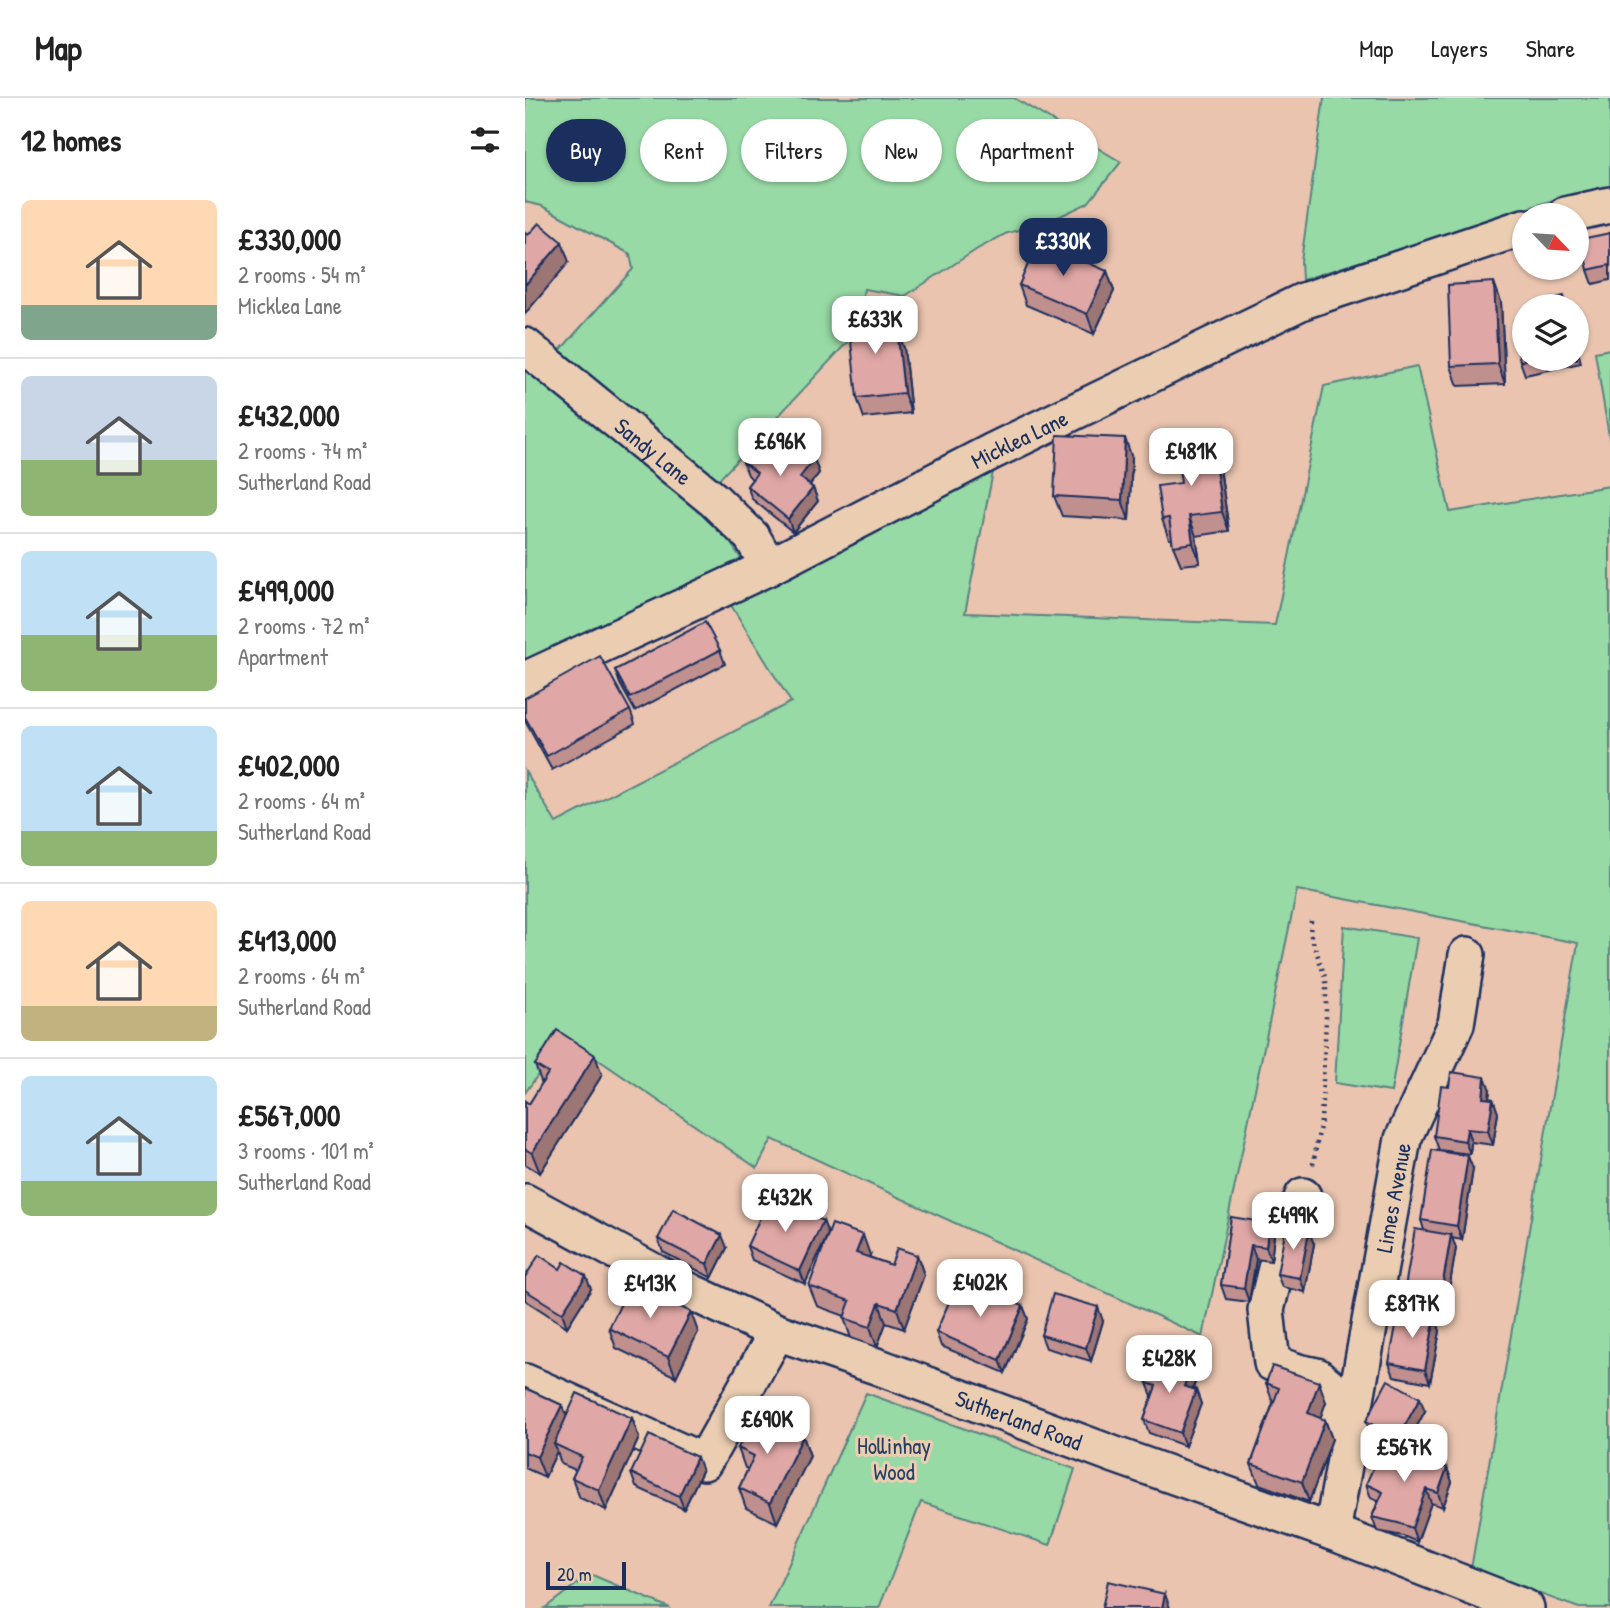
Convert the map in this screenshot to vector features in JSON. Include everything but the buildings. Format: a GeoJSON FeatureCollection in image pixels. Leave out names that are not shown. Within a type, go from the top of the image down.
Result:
{"type":"FeatureCollection","features":[{"type":"Feature","properties":{"kind":"street"},"geometry":{"type":"LineString","coordinates":[[1589,210],[1610,205]]}},
{"type":"Feature","properties":{"kind":"street","name":"Micklea Lane"},"geometry":{"type":"LineString","coordinates":[[525,680],[769,568],[993,451],[1303,300],[1512,231]]}},
{"type":"Feature","properties":{"kind":"street","name":"Sandy Lane"},"geometry":{"type":"LineString","coordinates":[[525,346],[714,500],[752,537],[769,568]]}},
{"type":"Feature","properties":{"kind":"street","name":"Limes Avenue"},"geometry":{"type":"LineString","coordinates":[[1332,1532],[1403,1139],[1456,1024],[1467,954]]}},
{"type":"Feature","properties":{"kind":"street"},"geometry":{"type":"LineString","coordinates":[[1303,1196],[1281,1248],[1266,1310],[1272,1363],[1317,1376],[1329,1385],[1335,1418],[1350,1430]]}},
{"type":"Feature","properties":{"kind":"street","name":"Sutherland Road"},"geometry":{"type":"LineString","coordinates":[[525,1202],[691,1292],[777,1332],[1332,1532],[1526,1608]]}},
{"type":"Feature","properties":{"kind":"street"},"geometry":{"type":"LineString","coordinates":[[525,1382],[704,1462],[777,1332]]}},
{"type":"Feature","properties":{"kind":"path"},"geometry":{"type":"LineString","coordinates":[[1303,1196],[1311,1175],[1321,1121],[1326,1019],[1326,980],[1310,933],[1311,921]]}},
{"type":"Feature","properties":{"kind":"green space"},"geometry":{"type":"Polygon","coordinates":[[[525,98],[1014,98],[1049,119],[956,119],[956,182],[1098,182],[1098,148],[1121,162],[1088,203],[1054,219],[1005,234],[905,296],[864,289],[855,334],[713,486],[555,356],[633,269],[630,254],[542,206],[525,202],[525,98]]]}},
{"type":"Feature","properties":{"kind":"green space"},"geometry":{"type":"Polygon","coordinates":[[[1324,98],[1610,98],[1610,187],[1544,203],[1512,203],[1512,213],[1302,280],[1301,261],[1324,98]]]}},
{"type":"Feature","properties":{"kind":"green space"},"geometry":{"type":"Polygon","coordinates":[[[1610,349],[1610,442],[1595,352],[1610,349]]]}},
{"type":"Feature","properties":{"kind":"green space"},"geometry":{"type":"Polygon","coordinates":[[[525,357],[701,499],[742,560],[525,662],[525,357]]]}},
{"type":"Feature","properties":{"kind":"green space"},"geometry":{"type":"Polygon","coordinates":[[[1417,366],[1450,512],[1610,486],[1610,1608],[1579,1608],[1471,1569],[1578,943],[1297,890],[1203,1337],[772,1139],[757,1168],[565,1037],[525,1093],[525,771],[556,823],[791,702],[729,602],[994,467],[965,613],[1275,625],[1324,386],[1417,366]]]}},
{"type":"Feature","properties":{"kind":"green space"},"geometry":{"type":"Polygon","coordinates":[[[1344,926],[1417,938],[1391,1092],[1335,1083],[1344,926]]]}},
{"type":"Feature","properties":{"kind":"green space","name":"Hollinhay Wood"},"geometry":{"type":"Polygon","coordinates":[[[866,1393],[1075,1469],[1050,1545],[921,1502],[879,1608],[769,1608],[866,1393]]]}},
{"type":"Feature","properties":{"kind":"green space"},"geometry":{"type":"Polygon","coordinates":[[[590,1574],[670,1608],[545,1608],[590,1574]]]}}]}
